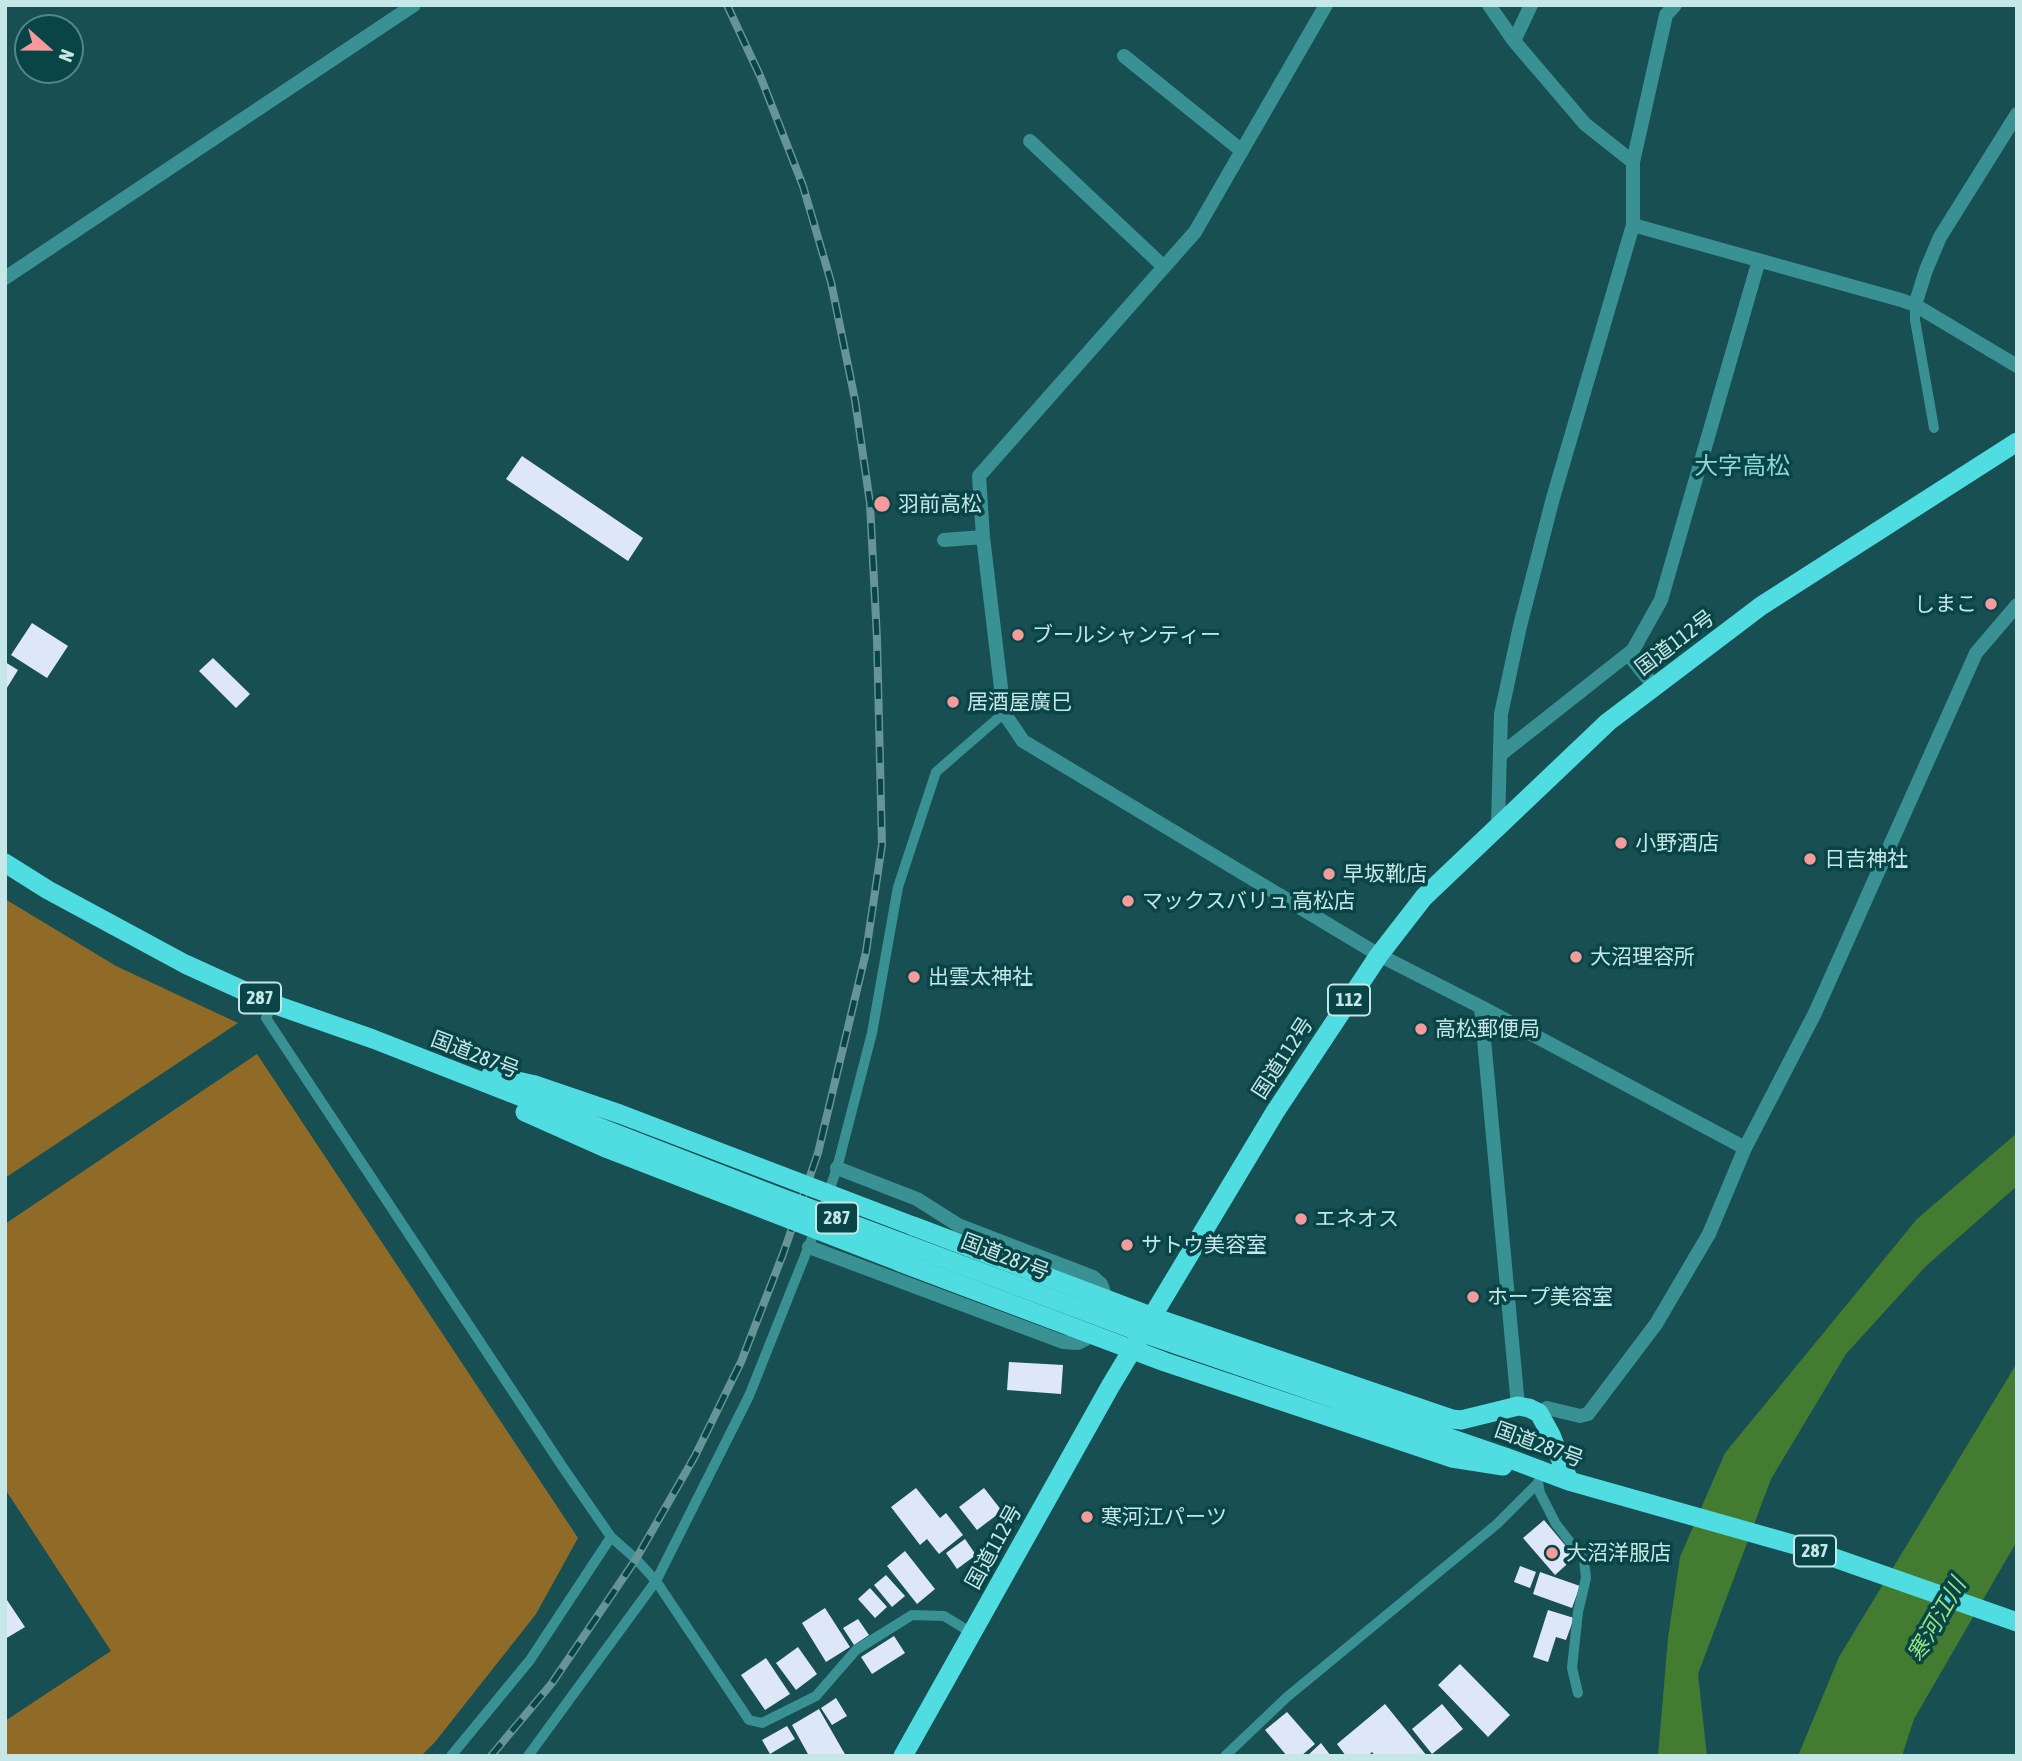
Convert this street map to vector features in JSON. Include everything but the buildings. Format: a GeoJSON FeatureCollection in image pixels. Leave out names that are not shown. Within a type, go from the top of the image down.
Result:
{"type":"FeatureCollection","features":[{"type":"Feature","properties":{"kind":"highway","name":"国道112号"},"geometry":{"type":"LineString","coordinates":[[904,1755],[1132,1350],[1275,1112],[1379,955],[1424,897],[1608,722],[1761,606],[2017,442]]}},
{"type":"Feature","properties":{"kind":"highway","name":"国道287号"},"geometry":{"type":"LineString","coordinates":[[5,863],[48,890],[185,964],[273,1004],[530,1099],[774,1195],[1146,1334],[1505,1457],[1540,1478],[1569,1481],[1806,1548],[2017,1622]]}},
{"type":"Feature","properties":{"kind":"highway","name":"287"},"geometry":{"type":"LineString","coordinates":[[530,1099],[632,1119],[1153,1317],[1452,1419],[1461,1420],[1518,1406]]}},
{"type":"Feature","properties":{"kind":"highway","name":"287"},"geometry":{"type":"LineString","coordinates":[[530,1099],[608,1149],[1132,1350],[1452,1458],[1540,1478]]}},
{"type":"Feature","properties":{"kind":"highway"},"geometry":{"type":"LineString","coordinates":[[1518,1406],[1539,1413],[1569,1481]]}},
{"type":"Feature","properties":{"kind":"street"},"geometry":{"type":"LineString","coordinates":[[5,278],[414,5]]}},
{"type":"Feature","properties":{"kind":"street"},"geometry":{"type":"LineString","coordinates":[[1326,5],[1195,233],[979,476],[983,537],[1004,713],[1023,741],[1379,955],[1745,1148]]}},
{"type":"Feature","properties":{"kind":"street"},"geometry":{"type":"LineString","coordinates":[[1489,5],[1514,41],[1585,124],[1633,162]]}},
{"type":"Feature","properties":{"kind":"street"},"geometry":{"type":"LineString","coordinates":[[1514,41],[1531,5]]}},
{"type":"Feature","properties":{"kind":"street"},"geometry":{"type":"LineString","coordinates":[[1499,824],[1501,714],[1520,626],[1553,498],[1633,225],[1633,162],[1666,15],[1675,5]]}},
{"type":"Feature","properties":{"kind":"street"},"geometry":{"type":"LineString","coordinates":[[1124,56],[1241,151]]}},
{"type":"Feature","properties":{"kind":"street"},"geometry":{"type":"LineString","coordinates":[[1910,303],[1940,237],[2017,114]]}},
{"type":"Feature","properties":{"kind":"street"},"geometry":{"type":"LineString","coordinates":[[1030,141],[1164,267]]}},
{"type":"Feature","properties":{"kind":"street"},"geometry":{"type":"LineString","coordinates":[[1633,225],[1910,303],[2017,366]]}},
{"type":"Feature","properties":{"kind":"street"},"geometry":{"type":"LineString","coordinates":[[1500,755],[1633,650],[1661,600],[1759,260]]}},
{"type":"Feature","properties":{"kind":"street"},"geometry":{"type":"LineString","coordinates":[[944,540],[983,537]]}},
{"type":"Feature","properties":{"kind":"street"},"geometry":{"type":"LineString","coordinates":[[1539,1413],[1547,1408],[1580,1416],[1588,1414],[1663,1313],[1709,1234],[1745,1148],[1815,1013],[1976,653],[2017,605]]}},
{"type":"Feature","properties":{"kind":"street"},"geometry":{"type":"LineString","coordinates":[[1628,654],[1655,687]]}},
{"type":"Feature","properties":{"kind":"street"},"geometry":{"type":"LineString","coordinates":[[1480,1007],[1518,1406]]}},
{"type":"Feature","properties":{"kind":"street"},"geometry":{"type":"LineString","coordinates":[[837,1168],[917,1199],[958,1225],[1093,1277],[1101,1284],[1106,1298]]}},
{"type":"Feature","properties":{"kind":"street"},"geometry":{"type":"LineString","coordinates":[[809,1247],[1063,1342],[1078,1343],[1093,1335]]}},
{"type":"Feature","properties":{"kind":"lane"},"geometry":{"type":"LineString","coordinates":[[1910,303],[1934,428]]}},
{"type":"Feature","properties":{"kind":"lane"},"geometry":{"type":"LineString","coordinates":[[528,1756],[656,1581],[749,1396],[809,1247],[837,1168],[872,1033],[898,887],[936,772],[1004,713]]}},
{"type":"Feature","properties":{"kind":"lane"},"geometry":{"type":"LineString","coordinates":[[273,1004],[266,1018],[611,1537],[656,1581],[749,1720],[762,1723],[816,1696],[856,1650],[912,1615],[944,1616],[972,1633]]}},
{"type":"Feature","properties":{"kind":"lane"},"geometry":{"type":"LineString","coordinates":[[1226,1756],[1287,1697],[1497,1524],[1540,1478],[1556,1524],[1584,1560],[1586,1578],[1578,1612],[1572,1668],[1578,1693]]}},
{"type":"Feature","properties":{"kind":"lane"},"geometry":{"type":"LineString","coordinates":[[451,1756],[530,1660],[611,1537]]}},
{"type":"Feature","properties":{"kind":"shaded area"},"geometry":{"type":"Polygon","coordinates":[[[5,899],[116,966],[238,1023],[5,1178],[5,899]]]}},
{"type":"Feature","properties":{"kind":"shaded area"},"geometry":{"type":"Polygon","coordinates":[[[257,1054],[578,1538],[536,1614],[421,1756],[5,1756],[5,1721],[111,1651],[5,1489],[5,1224],[257,1054]]]}},
{"type":"Feature","properties":{"kind":"water"},"geometry":{"type":"Polygon","coordinates":[[[2017,1133],[2017,1186],[1926,1266],[1846,1354],[1771,1479],[1698,1674],[1707,1756],[1658,1756],[1668,1638],[1680,1557],[1725,1453],[1917,1219],[2017,1133]]]}},
{"type":"Feature","properties":{"kind":"water","name":"寒河江川"},"geometry":{"type":"Polygon","coordinates":[[[2017,1363],[2017,1541],[1914,1719],[1902,1756],[1798,1756],[1839,1657],[2017,1363]]]}},
{"type":"Feature","properties":{"kind":"railway"},"geometry":{"type":"LineString","coordinates":[[491,1756],[552,1683],[636,1559],[695,1456],[741,1362],[818,1153],[866,952],[882,845],[877,639],[870,503],[855,400],[831,282],[803,186],[761,78],[727,5]]}},
{"type":"Feature","properties":{"kind":"place","name":"羽前高松"},"geometry":{"type":"Point","coordinates":[882,504]}},
{"type":"Feature","properties":{"kind":"place","name":"しまこ"},"geometry":{"type":"Point","coordinates":[1991,604]}},
{"type":"Feature","properties":{"kind":"place","name":"ブールシャンティー"},"geometry":{"type":"Point","coordinates":[1018,635]}},
{"type":"Feature","properties":{"kind":"place","name":"居酒屋廣巳"},"geometry":{"type":"Point","coordinates":[953,702]}},
{"type":"Feature","properties":{"kind":"place","name":"小野酒店"},"geometry":{"type":"Point","coordinates":[1621,843]}},
{"type":"Feature","properties":{"kind":"place","name":"日吉神社"},"geometry":{"type":"Point","coordinates":[1810,859]}},
{"type":"Feature","properties":{"kind":"place","name":"早坂靴店"},"geometry":{"type":"Point","coordinates":[1329,874]}},
{"type":"Feature","properties":{"kind":"place","name":"マックスバリュ 高松店"},"geometry":{"type":"Point","coordinates":[1128,901]}},
{"type":"Feature","properties":{"kind":"place","name":"大沼理容所"},"geometry":{"type":"Point","coordinates":[1576,957]}},
{"type":"Feature","properties":{"kind":"place","name":"出雲太神社"},"geometry":{"type":"Point","coordinates":[914,977]}},
{"type":"Feature","properties":{"kind":"place","name":"高松郵便局"},"geometry":{"type":"Point","coordinates":[1421,1029]}},
{"type":"Feature","properties":{"kind":"place","name":"エネオス"},"geometry":{"type":"Point","coordinates":[1301,1219]}},
{"type":"Feature","properties":{"kind":"place","name":"サトウ美容室"},"geometry":{"type":"Point","coordinates":[1127,1245]}},
{"type":"Feature","properties":{"kind":"place","name":"ホープ美容室"},"geometry":{"type":"Point","coordinates":[1473,1297]}},
{"type":"Feature","properties":{"kind":"place","name":"寒河江パーツ"},"geometry":{"type":"Point","coordinates":[1087,1517]}},
{"type":"Feature","properties":{"kind":"place","name":"大沼洋服店"},"geometry":{"type":"Point","coordinates":[1552,1553]}},
{"type":"Feature","properties":{"kind":"district","name":"大字高松"},"geometry":{"type":"Point","coordinates":[1742,466]}}]}
